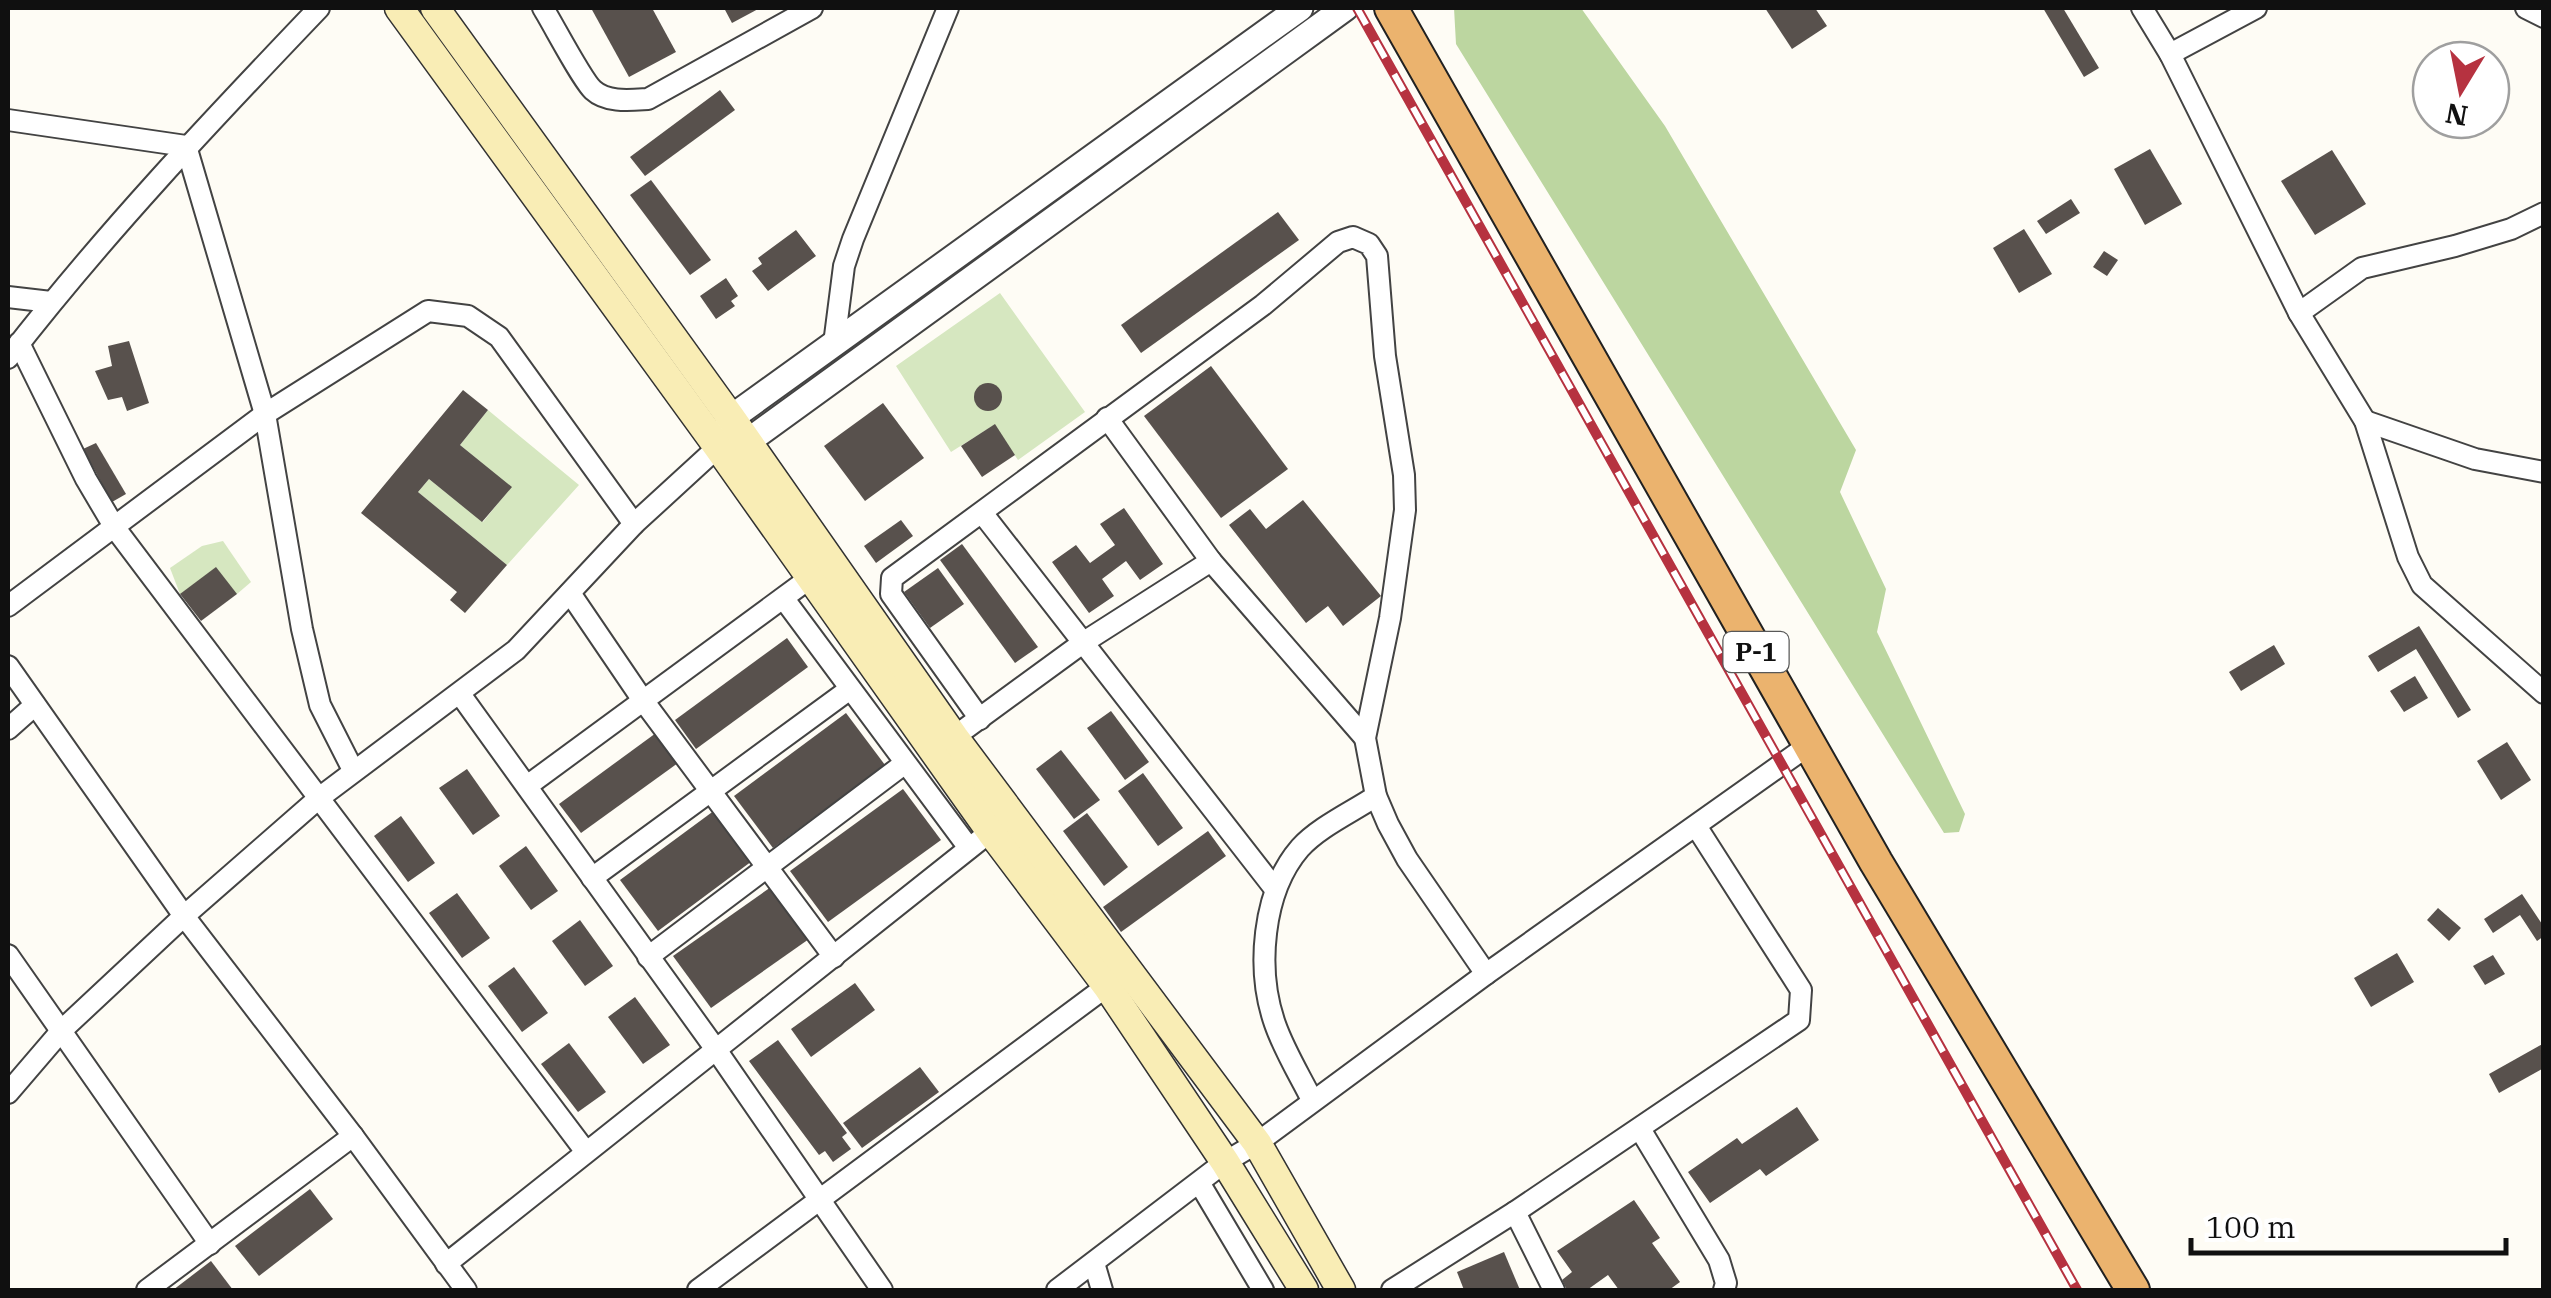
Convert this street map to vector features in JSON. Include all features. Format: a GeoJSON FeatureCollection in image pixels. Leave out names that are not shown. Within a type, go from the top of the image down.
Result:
{"type":"FeatureCollection","features":[{"type":"Feature","properties":{"kind":"highway","name":"P-1"},"geometry":{"type":"LineString","coordinates":[[1391,8],[1809,745],[2134,1290]]}},
{"type":"Feature","properties":{"kind":"main road"},"geometry":{"type":"LineString","coordinates":[[400,8],[991,832],[1107,986],[1226,1162],[1304,1290]]}},
{"type":"Feature","properties":{"kind":"main road"},"geometry":{"type":"LineString","coordinates":[[435,8],[954,737],[991,832],[1257,1143],[1341,1290]]}},
{"type":"Feature","properties":{"kind":"street"},"geometry":{"type":"LineString","coordinates":[[318,8],[186,146],[13,350],[115,528],[586,1152]]}},
{"type":"Feature","properties":{"kind":"street"},"geometry":{"type":"LineString","coordinates":[[543,8],[593,90],[628,100],[648,98],[812,8]]}},
{"type":"Feature","properties":{"kind":"street"},"geometry":{"type":"LineString","coordinates":[[834,344],[844,266],[853,239],[948,8]]}},
{"type":"Feature","properties":{"kind":"street"},"geometry":{"type":"LineString","coordinates":[[8,1093],[62,1030],[319,798],[516,650],[634,524],[718,447],[730,418],[1300,8]]}},
{"type":"Feature","properties":{"kind":"street"},"geometry":{"type":"LineString","coordinates":[[718,447],[747,442],[1345,8]]}},
{"type":"Feature","properties":{"kind":"street"},"geometry":{"type":"LineString","coordinates":[[2142,8],[2170,54],[2299,313],[2366,420],[2408,556],[2422,585],[2544,693]]}},
{"type":"Feature","properties":{"kind":"street"},"geometry":{"type":"LineString","coordinates":[[2170,54],[2256,8]]}},
{"type":"Feature","properties":{"kind":"street"},"geometry":{"type":"LineString","coordinates":[[2526,8],[2544,17]]}},
{"type":"Feature","properties":{"kind":"street"},"geometry":{"type":"LineString","coordinates":[[8,120],[186,146]]}},
{"type":"Feature","properties":{"kind":"street"},"geometry":{"type":"LineString","coordinates":[[186,146],[266,414],[320,705],[353,770]]}},
{"type":"Feature","properties":{"kind":"street"},"geometry":{"type":"LineString","coordinates":[[2299,313],[2362,268],[2456,246],[2544,213]]}},
{"type":"Feature","properties":{"kind":"street"},"geometry":{"type":"LineString","coordinates":[[980,718],[891,594],[892,578],[1264,305],[1338,242],[1353,237],[1370,244],[1377,256],[1385,356],[1406,510],[1390,618],[1364,738],[1376,796],[1407,859],[1486,974]]}},
{"type":"Feature","properties":{"kind":"street"},"geometry":{"type":"LineString","coordinates":[[8,297],[50,302]]}},
{"type":"Feature","properties":{"kind":"street"},"geometry":{"type":"LineString","coordinates":[[8,606],[266,414],[428,311],[468,316],[499,337],[634,524]]}},
{"type":"Feature","properties":{"kind":"street"},"geometry":{"type":"LineString","coordinates":[[1107,418],[1211,562],[1364,738]]}},
{"type":"Feature","properties":{"kind":"street"},"geometry":{"type":"LineString","coordinates":[[2366,420],[2475,459],[2544,472]]}},
{"type":"Feature","properties":{"kind":"street"},"geometry":{"type":"LineString","coordinates":[[983,514],[1275,888]]}},
{"type":"Feature","properties":{"kind":"street"},"geometry":{"type":"LineString","coordinates":[[954,737],[1084,642],[1211,562]]}},
{"type":"Feature","properties":{"kind":"street"},"geometry":{"type":"LineString","coordinates":[[527,786],[810,578]]}},
{"type":"Feature","properties":{"kind":"street"},"geometry":{"type":"LineString","coordinates":[[570,593],[642,698],[834,957]]}},
{"type":"Feature","properties":{"kind":"street"},"geometry":{"type":"LineString","coordinates":[[446,1264],[991,832],[904,764],[784,598]]}},
{"type":"Feature","properties":{"kind":"street"},"geometry":{"type":"LineString","coordinates":[[8,666],[184,916],[354,1136],[466,1290]]}},
{"type":"Feature","properties":{"kind":"street"},"geometry":{"type":"LineString","coordinates":[[592,878],[850,689]]}},
{"type":"Feature","properties":{"kind":"street"},"geometry":{"type":"LineString","coordinates":[[460,694],[882,1290]]}},
{"type":"Feature","properties":{"kind":"street"},"geometry":{"type":"LineString","coordinates":[[8,729],[35,705]]}},
{"type":"Feature","properties":{"kind":"street"},"geometry":{"type":"LineString","coordinates":[[1057,1290],[1226,1162],[1809,745]]}},
{"type":"Feature","properties":{"kind":"street"},"geometry":{"type":"LineString","coordinates":[[648,957],[904,764]]}},
{"type":"Feature","properties":{"kind":"street"},"geometry":{"type":"LineString","coordinates":[[1312,1100],[1275,1024],[1267,991],[1265,960],[1275,888],[1303,844],[1376,796]]}},
{"type":"Feature","properties":{"kind":"street"},"geometry":{"type":"LineString","coordinates":[[1392,1290],[1799,1020],[1802,990],[1696,826]]}},
{"type":"Feature","properties":{"kind":"street"},"geometry":{"type":"LineString","coordinates":[[8,955],[210,1244]]}},
{"type":"Feature","properties":{"kind":"street"},"geometry":{"type":"LineString","coordinates":[[698,1290],[1107,986]]}},
{"type":"Feature","properties":{"kind":"street"},"geometry":{"type":"LineString","coordinates":[[1640,1128],[1719,1260],[1726,1283],[1724,1290]]}},
{"type":"Feature","properties":{"kind":"street"},"geometry":{"type":"LineString","coordinates":[[146,1290],[354,1136]]}},
{"type":"Feature","properties":{"kind":"street"},"geometry":{"type":"LineString","coordinates":[[1200,1184],[1263,1290]]}},
{"type":"Feature","properties":{"kind":"street"},"geometry":{"type":"LineString","coordinates":[[1515,1212],[1554,1290]]}},
{"type":"Feature","properties":{"kind":"street"},"geometry":{"type":"LineString","coordinates":[[1094,1263],[1102,1290]]}},
{"type":"Feature","properties":{"kind":"green space"},"geometry":{"type":"Polygon","coordinates":[[[1454,8],[1581,8],[1665,126],[1856,450],[1840,492],[1886,589],[1877,632],[1965,814],[1959,832],[1944,833],[1456,44],[1454,8]]]}},
{"type":"Feature","properties":{"kind":"green space"},"geometry":{"type":"Polygon","coordinates":[[[1000,293],[1085,412],[1018,460],[994,425],[951,452],[896,366],[1000,293]]]}},
{"type":"Feature","properties":{"kind":"green space"},"geometry":{"type":"Polygon","coordinates":[[[488,410],[579,485],[507,565],[418,492],[429,479],[483,522],[511,487],[460,445],[488,410]]]}},
{"type":"Feature","properties":{"kind":"green space"},"geometry":{"type":"Polygon","coordinates":[[[223,541],[251,582],[237,594],[180,594],[170,568],[202,546],[223,541]]]}},
{"type":"Feature","properties":{"kind":"building"},"geometry":{"type":"Polygon","coordinates":[[[591,8],[652,8],[676,52],[629,77],[591,8]]]}},
{"type":"Feature","properties":{"kind":"building"},"geometry":{"type":"Polygon","coordinates":[[[724,8],[760,8],[732,23],[724,8]]]}},
{"type":"Feature","properties":{"kind":"building"},"geometry":{"type":"Polygon","coordinates":[[[1765,8],[1815,8],[1827,26],[1792,49],[1765,8]]]}},
{"type":"Feature","properties":{"kind":"building"},"geometry":{"type":"Polygon","coordinates":[[[2043,8],[2063,8],[2099,68],[2084,77],[2043,8]]]}},
{"type":"Feature","properties":{"kind":"building"},"geometry":{"type":"Polygon","coordinates":[[[720,90],[735,110],[645,176],[630,157],[720,90]]]}},
{"type":"Feature","properties":{"kind":"building"},"geometry":{"type":"Polygon","coordinates":[[[2150,149],[2182,204],[2145,225],[2114,169],[2150,149]]]}},
{"type":"Feature","properties":{"kind":"building"},"geometry":{"type":"Polygon","coordinates":[[[2332,150],[2366,204],[2315,235],[2281,181],[2332,150]]]}},
{"type":"Feature","properties":{"kind":"building"},"geometry":{"type":"Polygon","coordinates":[[[651,180],[711,260],[690,275],[630,195],[651,180]]]}},
{"type":"Feature","properties":{"kind":"building"},"geometry":{"type":"Polygon","coordinates":[[[2071,199],[2080,213],[2046,234],[2037,221],[2071,199]]]}},
{"type":"Feature","properties":{"kind":"building"},"geometry":{"type":"Polygon","coordinates":[[[1278,212],[1299,240],[1141,353],[1121,325],[1278,212]]]}},
{"type":"Feature","properties":{"kind":"building"},"geometry":{"type":"Polygon","coordinates":[[[2024,229],[2052,274],[2019,293],[1993,248],[2024,229]]]}},
{"type":"Feature","properties":{"kind":"building"},"geometry":{"type":"Polygon","coordinates":[[[796,230],[816,256],[768,291],[752,271],[762,264],[758,258],[796,230]]]}},
{"type":"Feature","properties":{"kind":"building"},"geometry":{"type":"Polygon","coordinates":[[[2104,251],[2118,260],[2107,276],[2093,267],[2104,251]]]}},
{"type":"Feature","properties":{"kind":"building"},"geometry":{"type":"Polygon","coordinates":[[[726,278],[738,296],[731,301],[735,306],[716,319],[700,296],[726,278]]]}},
{"type":"Feature","properties":{"kind":"building"},"geometry":{"type":"Polygon","coordinates":[[[129,341],[149,403],[127,411],[122,397],[108,400],[95,371],[112,366],[108,346],[129,341]]]}},
{"type":"Feature","properties":{"kind":"building"},"geometry":{"type":"Polygon","coordinates":[[[1211,366],[1288,469],[1221,518],[1144,416],[1211,366]]]}},
{"type":"Feature","properties":{"kind":"building"},"geometry":{"type":"Polygon","coordinates":[[[988,383],[998,387],[1002,397],[998,407],[988,411],[978,407],[974,397],[978,387],[988,383]]]}},
{"type":"Feature","properties":{"kind":"building"},"geometry":{"type":"Polygon","coordinates":[[[463,390],[488,410],[460,445],[512,487],[482,522],[429,479],[418,492],[507,565],[465,613],[450,600],[457,592],[361,513],[463,390]]]}},
{"type":"Feature","properties":{"kind":"building"},"geometry":{"type":"Polygon","coordinates":[[[883,403],[924,458],[865,501],[824,446],[883,403]]]}},
{"type":"Feature","properties":{"kind":"building"},"geometry":{"type":"Polygon","coordinates":[[[995,424],[1015,455],[982,477],[961,446],[995,424]]]}},
{"type":"Feature","properties":{"kind":"building"},"geometry":{"type":"Polygon","coordinates":[[[96,443],[126,494],[112,502],[83,449],[96,443]]]}},
{"type":"Feature","properties":{"kind":"building"},"geometry":{"type":"Polygon","coordinates":[[[1303,500],[1381,596],[1343,626],[1328,606],[1306,623],[1229,525],[1250,509],[1266,529],[1303,500]]]}},
{"type":"Feature","properties":{"kind":"building"},"geometry":{"type":"Polygon","coordinates":[[[1124,508],[1163,564],[1140,580],[1126,561],[1102,579],[1114,596],[1089,613],[1052,562],[1076,545],[1090,563],[1115,545],[1100,524],[1124,508]]]}},
{"type":"Feature","properties":{"kind":"building"},"geometry":{"type":"Polygon","coordinates":[[[901,520],[913,536],[876,563],[864,546],[901,520]]]}},
{"type":"Feature","properties":{"kind":"building"},"geometry":{"type":"Polygon","coordinates":[[[962,544],[1038,647],[1015,663],[940,560],[962,544]]]}},
{"type":"Feature","properties":{"kind":"building"},"geometry":{"type":"Polygon","coordinates":[[[216,567],[237,594],[201,621],[180,594],[216,567]]]}},
{"type":"Feature","properties":{"kind":"building"},"geometry":{"type":"Polygon","coordinates":[[[938,568],[964,604],[930,628],[904,592],[938,568]]]}},
{"type":"Feature","properties":{"kind":"building"},"geometry":{"type":"Polygon","coordinates":[[[2419,626],[2471,710],[2458,718],[2416,649],[2378,672],[2368,656],[2419,626]]]}},
{"type":"Feature","properties":{"kind":"building"},"geometry":{"type":"Polygon","coordinates":[[[787,638],[808,667],[696,749],[675,720],[787,638]]]}},
{"type":"Feature","properties":{"kind":"building"},"geometry":{"type":"Polygon","coordinates":[[[2274,645],[2285,664],[2241,691],[2229,672],[2274,645]]]}},
{"type":"Feature","properties":{"kind":"building"},"geometry":{"type":"Polygon","coordinates":[[[2415,676],[2428,698],[2404,712],[2390,691],[2415,676]]]}},
{"type":"Feature","properties":{"kind":"building"},"geometry":{"type":"Polygon","coordinates":[[[1111,711],[1149,762],[1125,780],[1087,728],[1111,711]]]}},
{"type":"Feature","properties":{"kind":"building"},"geometry":{"type":"Polygon","coordinates":[[[846,713],[885,765],[773,848],[734,796],[846,713]]]}},
{"type":"Feature","properties":{"kind":"building"},"geometry":{"type":"Polygon","coordinates":[[[656,733],[678,763],[581,833],[559,804],[656,733]]]}},
{"type":"Feature","properties":{"kind":"building"},"geometry":{"type":"Polygon","coordinates":[[[2507,742],[2531,780],[2501,800],[2477,761],[2507,742]]]}},
{"type":"Feature","properties":{"kind":"building"},"geometry":{"type":"Polygon","coordinates":[[[1061,750],[1100,800],[1074,819],[1036,769],[1061,750]]]}},
{"type":"Feature","properties":{"kind":"building"},"geometry":{"type":"Polygon","coordinates":[[[467,769],[500,816],[473,835],[439,788],[467,769]]]}},
{"type":"Feature","properties":{"kind":"building"},"geometry":{"type":"Polygon","coordinates":[[[1143,773],[1183,828],[1158,846],[1118,791],[1143,773]]]}},
{"type":"Feature","properties":{"kind":"building"},"geometry":{"type":"Polygon","coordinates":[[[903,789],[941,840],[828,922],[790,871],[903,789]]]}},
{"type":"Feature","properties":{"kind":"building"},"geometry":{"type":"Polygon","coordinates":[[[715,810],[752,861],[658,931],[620,880],[715,810]]]}},
{"type":"Feature","properties":{"kind":"building"},"geometry":{"type":"Polygon","coordinates":[[[1087,813],[1128,867],[1104,886],[1063,831],[1087,813]]]}},
{"type":"Feature","properties":{"kind":"building"},"geometry":{"type":"Polygon","coordinates":[[[401,816],[435,863],[408,882],[374,836],[401,816]]]}},
{"type":"Feature","properties":{"kind":"building"},"geometry":{"type":"Polygon","coordinates":[[[1208,831],[1226,856],[1121,932],[1103,907],[1208,831]]]}},
{"type":"Feature","properties":{"kind":"building"},"geometry":{"type":"Polygon","coordinates":[[[526,846],[558,891],[531,910],[499,866],[526,846]]]}},
{"type":"Feature","properties":{"kind":"building"},"geometry":{"type":"Polygon","coordinates":[[[771,887],[809,939],[711,1008],[673,956],[771,887]]]}},
{"type":"Feature","properties":{"kind":"building"},"geometry":{"type":"Polygon","coordinates":[[[457,893],[490,938],[462,958],[429,913],[457,893]]]}},
{"type":"Feature","properties":{"kind":"building"},"geometry":{"type":"Polygon","coordinates":[[[2522,894],[2544,927],[2544,936],[2537,941],[2520,915],[2493,933],[2484,919],[2522,894]]]}},
{"type":"Feature","properties":{"kind":"building"},"geometry":{"type":"Polygon","coordinates":[[[2438,908],[2461,928],[2449,941],[2427,920],[2438,908]]]}},
{"type":"Feature","properties":{"kind":"building"},"geometry":{"type":"Polygon","coordinates":[[[580,920],[613,966],[585,986],[552,941],[580,920]]]}},
{"type":"Feature","properties":{"kind":"building"},"geometry":{"type":"Polygon","coordinates":[[[2397,953],[2414,982],[2371,1007],[2354,978],[2397,953]]]}},
{"type":"Feature","properties":{"kind":"building"},"geometry":{"type":"Polygon","coordinates":[[[2493,955],[2505,974],[2485,985],[2473,966],[2493,955]]]}},
{"type":"Feature","properties":{"kind":"building"},"geometry":{"type":"Polygon","coordinates":[[[514,967],[548,1013],[522,1032],[488,986],[514,967]]]}},
{"type":"Feature","properties":{"kind":"building"},"geometry":{"type":"Polygon","coordinates":[[[855,983],[875,1010],[811,1057],[791,1029],[855,983]]]}},
{"type":"Feature","properties":{"kind":"building"},"geometry":{"type":"Polygon","coordinates":[[[635,997],[670,1045],[643,1064],[608,1017],[635,997]]]}},
{"type":"Feature","properties":{"kind":"building"},"geometry":{"type":"Polygon","coordinates":[[[778,1040],[847,1133],[842,1137],[851,1149],[833,1162],[825,1151],[819,1155],[749,1061],[778,1040]]]}},
{"type":"Feature","properties":{"kind":"building"},"geometry":{"type":"Polygon","coordinates":[[[569,1043],[606,1092],[578,1112],[541,1064],[569,1043]]]}},
{"type":"Feature","properties":{"kind":"building"},"geometry":{"type":"Polygon","coordinates":[[[2544,1043],[2544,1068],[2499,1093],[2489,1074],[2544,1043]]]}},
{"type":"Feature","properties":{"kind":"building"},"geometry":{"type":"Polygon","coordinates":[[[920,1067],[939,1092],[862,1148],[843,1123],[920,1067]]]}},
{"type":"Feature","properties":{"kind":"building"},"geometry":{"type":"Polygon","coordinates":[[[1797,1107],[1819,1140],[1766,1176],[1760,1169],[1710,1203],[1688,1172],[1737,1138],[1742,1144],[1797,1107]]]}},
{"type":"Feature","properties":{"kind":"building"},"geometry":{"type":"Polygon","coordinates":[[[310,1189],[333,1219],[259,1276],[235,1246],[310,1189]]]}},
{"type":"Feature","properties":{"kind":"building"},"geometry":{"type":"Polygon","coordinates":[[[1634,1200],[1660,1238],[1652,1243],[1680,1282],[1669,1290],[1619,1290],[1608,1275],[1587,1290],[1567,1290],[1562,1280],[1572,1272],[1557,1251],[1634,1200]]]}},
{"type":"Feature","properties":{"kind":"building"},"geometry":{"type":"Polygon","coordinates":[[[1504,1252],[1520,1290],[1464,1290],[1457,1272],[1504,1252]]]}},
{"type":"Feature","properties":{"kind":"building"},"geometry":{"type":"Polygon","coordinates":[[[211,1261],[233,1290],[173,1290],[211,1261]]]}},
{"type":"Feature","properties":{"kind":"railway"},"geometry":{"type":"LineString","coordinates":[[1357,8],[2077,1290]]}}]}
